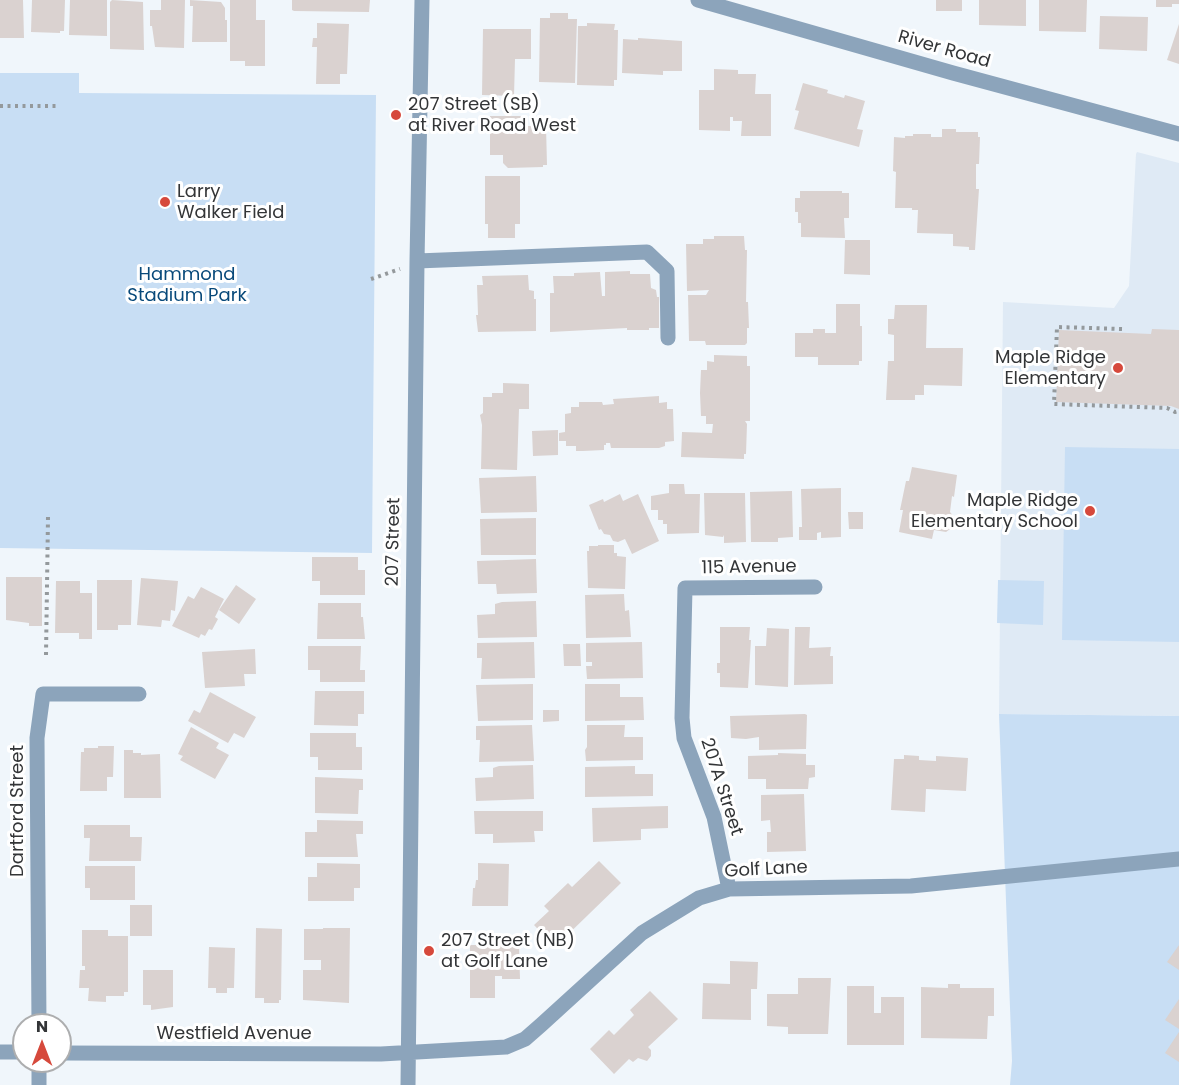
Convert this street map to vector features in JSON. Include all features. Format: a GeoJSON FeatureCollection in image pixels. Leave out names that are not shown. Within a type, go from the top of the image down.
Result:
{"type":"FeatureCollection","features":[{"type":"Feature","properties":{"kind":"street","name":"207 Street"},"geometry":{"type":"LineString","coordinates":[[408,1085],[422,0]]}},
{"type":"Feature","properties":{"kind":"street","name":"River Road"},"geometry":{"type":"LineString","coordinates":[[698,0],[953,73],[1179,134]]}},
{"type":"Feature","properties":{"kind":"street"},"geometry":{"type":"LineString","coordinates":[[417,261],[647,252],[667,271],[668,338]]}},
{"type":"Feature","properties":{"kind":"street","name":"115 Avenue"},"geometry":{"type":"LineString","coordinates":[[685,588],[815,587]]}},
{"type":"Feature","properties":{"kind":"street","name":"207A Street"},"geometry":{"type":"LineString","coordinates":[[685,588],[682,718],[684,738],[714,817],[729,889]]}},
{"type":"Feature","properties":{"kind":"street","name":"Dartford Street"},"geometry":{"type":"LineString","coordinates":[[39,1013],[37,738],[43,694],[140,694]]}},
{"type":"Feature","properties":{"kind":"street","name":"Golf Lane"},"geometry":{"type":"LineString","coordinates":[[408,1052],[506,1047],[525,1039],[642,933],[699,898],[729,889],[911,886],[1179,859]]}},
{"type":"Feature","properties":{"kind":"street","name":"Westfield Avenue"},"geometry":{"type":"LineString","coordinates":[[72,1053],[381,1054],[408,1052]]}},
{"type":"Feature","properties":{"kind":"path"},"geometry":{"type":"LineString","coordinates":[[0,106],[57,105]]}},
{"type":"Feature","properties":{"kind":"path"},"geometry":{"type":"LineString","coordinates":[[371,279],[379,278],[417,261]]}},
{"type":"Feature","properties":{"kind":"path"},"geometry":{"type":"LineString","coordinates":[[1122,329],[1057,327],[1054,404],[1167,408],[1175,412],[1179,411]]}},
{"type":"Feature","properties":{"kind":"path"},"geometry":{"type":"LineString","coordinates":[[46,655],[48,517]]}},
{"type":"Feature","properties":{"kind":"shaded area","name":"Maple Ridge Elementary School"},"geometry":{"type":"Polygon","coordinates":[[[1137,152],[1179,163],[1179,716],[999,714],[1003,302],[1114,308],[1129,286],[1137,152]]]}},
{"type":"Feature","properties":{"kind":"green space","name":"Hammond Stadium Park"},"geometry":{"type":"Polygon","coordinates":[[[0,73],[79,73],[79,93],[376,95],[372,553],[0,548],[0,73]]]}},
{"type":"Feature","properties":{"kind":"green space"},"geometry":{"type":"Polygon","coordinates":[[[1065,447],[1179,449],[1179,642],[1062,640],[1065,447]]]}},
{"type":"Feature","properties":{"kind":"green space"},"geometry":{"type":"Polygon","coordinates":[[[998,580],[1044,581],[1043,625],[997,623],[998,580]]]}},
{"type":"Feature","properties":{"kind":"green space"},"geometry":{"type":"Polygon","coordinates":[[[999,714],[1179,716],[1179,1085],[1010,1085],[1012,1061],[999,714]]]}},
{"type":"Feature","properties":{"kind":"building"},"geometry":{"type":"Polygon","coordinates":[[[0,0],[23,0],[24,38],[0,38],[0,0]]]}},
{"type":"Feature","properties":{"kind":"building"},"geometry":{"type":"Polygon","coordinates":[[[32,0],[65,0],[64,31],[60,33],[31,32],[32,0]]]}},
{"type":"Feature","properties":{"kind":"building"},"geometry":{"type":"Polygon","coordinates":[[[70,0],[107,0],[107,36],[69,35],[70,0]]]}},
{"type":"Feature","properties":{"kind":"building"},"geometry":{"type":"Polygon","coordinates":[[[112,0],[143,2],[144,50],[110,49],[110,2],[112,0]]]}},
{"type":"Feature","properties":{"kind":"building"},"geometry":{"type":"Polygon","coordinates":[[[161,0],[185,0],[184,48],[155,47],[152,26],[150,26],[150,10],[161,10],[161,0]]]}},
{"type":"Feature","properties":{"kind":"building"},"geometry":{"type":"Polygon","coordinates":[[[190,0],[221,2],[225,8],[225,20],[227,20],[227,42],[192,42],[193,6],[190,6],[190,0]]]}},
{"type":"Feature","properties":{"kind":"building"},"geometry":{"type":"Polygon","coordinates":[[[230,0],[256,0],[256,20],[265,20],[265,66],[245,66],[245,61],[230,61],[230,0]]]}},
{"type":"Feature","properties":{"kind":"building"},"geometry":{"type":"Polygon","coordinates":[[[292,0],[370,0],[369,12],[294,11],[292,0]]]}},
{"type":"Feature","properties":{"kind":"building"},"geometry":{"type":"Polygon","coordinates":[[[936,0],[962,0],[962,11],[936,11],[936,0]]]}},
{"type":"Feature","properties":{"kind":"building"},"geometry":{"type":"Polygon","coordinates":[[[979,0],[1026,0],[1026,26],[979,25],[979,0]]]}},
{"type":"Feature","properties":{"kind":"building"},"geometry":{"type":"Polygon","coordinates":[[[1039,0],[1087,0],[1086,32],[1039,31],[1039,0]]]}},
{"type":"Feature","properties":{"kind":"building"},"geometry":{"type":"Polygon","coordinates":[[[1156,0],[1179,0],[1179,4],[1172,4],[1172,7],[1156,7],[1156,0]]]}},
{"type":"Feature","properties":{"kind":"building"},"geometry":{"type":"Polygon","coordinates":[[[550,13],[568,13],[568,19],[577,19],[575,83],[539,82],[540,18],[550,18],[550,13]]]}},
{"type":"Feature","properties":{"kind":"building"},"geometry":{"type":"Polygon","coordinates":[[[1100,16],[1148,17],[1147,51],[1099,49],[1100,16]]]}},
{"type":"Feature","properties":{"kind":"building"},"geometry":{"type":"Polygon","coordinates":[[[317,23],[349,24],[347,74],[340,74],[340,84],[316,84],[317,47],[312,47],[313,38],[317,38],[317,23]]]}},
{"type":"Feature","properties":{"kind":"building"},"geometry":{"type":"Polygon","coordinates":[[[587,23],[615,24],[614,30],[618,30],[617,80],[614,80],[614,86],[577,85],[578,26],[587,26],[587,23]]]}},
{"type":"Feature","properties":{"kind":"building"},"geometry":{"type":"Polygon","coordinates":[[[1179,24],[1179,64],[1167,60],[1179,24]]]}},
{"type":"Feature","properties":{"kind":"building"},"geometry":{"type":"Polygon","coordinates":[[[483,29],[531,29],[531,59],[515,59],[514,96],[482,95],[483,29]]]}},
{"type":"Feature","properties":{"kind":"building"},"geometry":{"type":"Polygon","coordinates":[[[638,38],[682,41],[682,71],[663,71],[663,75],[622,73],[623,39],[638,40],[638,38]]]}},
{"type":"Feature","properties":{"kind":"building"},"geometry":{"type":"Polygon","coordinates":[[[714,69],[738,70],[738,74],[756,74],[755,94],[771,94],[771,136],[741,136],[742,121],[733,121],[733,117],[730,117],[730,131],[699,130],[699,90],[714,90],[714,69]]]}},
{"type":"Feature","properties":{"kind":"building"},"geometry":{"type":"Polygon","coordinates":[[[803,83],[828,90],[827,93],[844,98],[845,95],[865,101],[857,129],[863,130],[859,147],[794,129],[799,111],[795,110],[803,83]]]}},
{"type":"Feature","properties":{"kind":"building"},"geometry":{"type":"Polygon","coordinates":[[[490,116],[526,116],[526,126],[546,126],[547,165],[508,168],[503,163],[503,155],[490,155],[490,116]]]}},
{"type":"Feature","properties":{"kind":"building"},"geometry":{"type":"Polygon","coordinates":[[[942,129],[956,129],[956,132],[978,132],[978,137],[980,137],[979,164],[976,164],[976,189],[979,189],[975,250],[969,250],[969,247],[953,246],[953,234],[917,233],[918,210],[895,208],[894,137],[905,138],[913,134],[931,134],[931,137],[942,137],[942,129]]]}},
{"type":"Feature","properties":{"kind":"building"},"geometry":{"type":"Polygon","coordinates":[[[485,176],[520,176],[520,224],[515,224],[515,238],[488,238],[488,224],[485,224],[485,176]]]}},
{"type":"Feature","properties":{"kind":"building"},"geometry":{"type":"Polygon","coordinates":[[[800,191],[849,193],[849,218],[844,218],[845,238],[801,237],[801,223],[798,223],[798,212],[795,212],[795,198],[800,198],[800,191]]]}},
{"type":"Feature","properties":{"kind":"building"},"geometry":{"type":"Polygon","coordinates":[[[714,236],[744,236],[745,250],[747,250],[746,302],[748,302],[749,328],[747,328],[745,345],[706,345],[705,341],[689,341],[688,295],[706,295],[709,290],[687,291],[686,244],[703,244],[703,239],[714,239],[714,236]]]}},
{"type":"Feature","properties":{"kind":"building"},"geometry":{"type":"Polygon","coordinates":[[[845,240],[870,240],[870,275],[844,274],[845,240]]]}},
{"type":"Feature","properties":{"kind":"building"},"geometry":{"type":"Polygon","coordinates":[[[630,271],[630,274],[650,274],[651,288],[656,290],[657,297],[659,297],[659,328],[550,332],[550,293],[554,293],[553,276],[600,272],[602,296],[605,296],[605,272],[630,271]]]}},
{"type":"Feature","properties":{"kind":"building"},"geometry":{"type":"Polygon","coordinates":[[[528,275],[529,290],[534,291],[534,299],[536,299],[536,331],[478,332],[477,285],[483,285],[482,276],[528,275]]]}},
{"type":"Feature","properties":{"kind":"building"},"geometry":{"type":"Polygon","coordinates":[[[836,304],[860,304],[862,361],[859,361],[859,365],[818,365],[818,357],[795,357],[795,333],[813,333],[813,329],[825,329],[825,333],[836,333],[836,304]]]}},
{"type":"Feature","properties":{"kind":"building"},"geometry":{"type":"Polygon","coordinates":[[[895,305],[927,305],[926,348],[963,348],[962,386],[924,385],[924,395],[915,395],[915,400],[886,400],[888,361],[894,361],[894,335],[888,334],[888,319],[894,319],[895,305]]]}},
{"type":"Feature","properties":{"kind":"building","name":"Maple Ridge Elementary"},"geometry":{"type":"Polygon","coordinates":[[[1152,329],[1179,330],[1179,409],[1171,406],[1056,402],[1059,330],[1151,334],[1152,329]]]}},
{"type":"Feature","properties":{"kind":"building"},"geometry":{"type":"Polygon","coordinates":[[[714,355],[747,356],[747,366],[750,366],[750,421],[745,421],[747,424],[744,459],[681,457],[682,432],[712,433],[713,424],[706,424],[706,416],[701,416],[700,393],[701,370],[707,370],[707,361],[714,362],[714,355]]]}},
{"type":"Feature","properties":{"kind":"building"},"geometry":{"type":"Polygon","coordinates":[[[503,383],[529,384],[529,409],[519,409],[517,470],[481,469],[482,425],[480,415],[483,413],[483,397],[492,397],[492,393],[503,393],[503,383]]]}},
{"type":"Feature","properties":{"kind":"building"},"geometry":{"type":"Polygon","coordinates":[[[659,396],[659,403],[667,402],[667,409],[673,409],[674,441],[665,442],[665,446],[611,448],[610,443],[606,443],[604,450],[576,451],[576,446],[566,446],[566,441],[559,441],[559,433],[565,432],[565,414],[571,413],[571,407],[579,407],[579,402],[602,402],[603,405],[614,404],[613,399],[659,396]]]}},
{"type":"Feature","properties":{"kind":"building"},"geometry":{"type":"Polygon","coordinates":[[[558,430],[558,455],[533,456],[532,431],[558,430]]]}},
{"type":"Feature","properties":{"kind":"building"},"geometry":{"type":"Polygon","coordinates":[[[912,467],[957,475],[950,512],[955,518],[953,527],[946,532],[934,530],[932,539],[899,532],[903,510],[900,510],[906,481],[909,481],[912,467]]]}},
{"type":"Feature","properties":{"kind":"building"},"geometry":{"type":"Polygon","coordinates":[[[536,476],[537,512],[481,513],[479,478],[536,476]]]}},
{"type":"Feature","properties":{"kind":"building"},"geometry":{"type":"Polygon","coordinates":[[[669,484],[684,484],[685,494],[700,494],[699,533],[667,534],[667,524],[663,524],[663,520],[658,520],[658,510],[651,510],[651,496],[669,493],[669,484]]]}},
{"type":"Feature","properties":{"kind":"building"},"geometry":{"type":"Polygon","coordinates":[[[841,488],[841,537],[821,538],[821,532],[817,533],[817,540],[799,540],[799,527],[802,527],[801,489],[841,488]]]}},
{"type":"Feature","properties":{"kind":"building"},"geometry":{"type":"Polygon","coordinates":[[[792,491],[793,537],[778,538],[778,542],[751,542],[750,492],[792,491]]]}},
{"type":"Feature","properties":{"kind":"building"},"geometry":{"type":"Polygon","coordinates":[[[704,493],[745,493],[746,542],[724,543],[724,535],[723,537],[705,535],[704,493]]]}},
{"type":"Feature","properties":{"kind":"building"},"geometry":{"type":"Polygon","coordinates":[[[620,494],[623,501],[638,494],[659,541],[632,554],[625,539],[618,542],[613,541],[610,535],[599,530],[589,505],[603,499],[604,502],[620,494]]]}},
{"type":"Feature","properties":{"kind":"building"},"geometry":{"type":"Polygon","coordinates":[[[848,512],[863,512],[863,529],[849,529],[848,512]]]}},
{"type":"Feature","properties":{"kind":"building"},"geometry":{"type":"Polygon","coordinates":[[[536,518],[536,555],[481,555],[480,519],[536,518]]]}},
{"type":"Feature","properties":{"kind":"building"},"geometry":{"type":"Polygon","coordinates":[[[614,545],[614,553],[617,553],[617,556],[626,557],[625,589],[588,588],[587,551],[589,551],[589,546],[614,545]]]}},
{"type":"Feature","properties":{"kind":"building"},"geometry":{"type":"Polygon","coordinates":[[[312,557],[358,557],[358,570],[365,570],[365,595],[320,595],[320,581],[312,581],[312,557]]]}},
{"type":"Feature","properties":{"kind":"building"},"geometry":{"type":"Polygon","coordinates":[[[536,559],[537,593],[497,594],[496,584],[478,584],[477,561],[536,559]]]}},
{"type":"Feature","properties":{"kind":"building"},"geometry":{"type":"Polygon","coordinates":[[[6,577],[42,577],[42,626],[29,626],[29,623],[6,620],[6,577]]]}},
{"type":"Feature","properties":{"kind":"building"},"geometry":{"type":"Polygon","coordinates":[[[141,578],[178,581],[175,611],[171,610],[170,621],[162,620],[161,627],[137,625],[141,578]]]}},
{"type":"Feature","properties":{"kind":"building"},"geometry":{"type":"Polygon","coordinates":[[[97,580],[132,580],[131,625],[118,625],[118,630],[97,630],[97,580]]]}},
{"type":"Feature","properties":{"kind":"building"},"geometry":{"type":"Polygon","coordinates":[[[56,581],[80,581],[80,593],[92,593],[92,639],[79,639],[79,633],[55,633],[56,581]]]}},
{"type":"Feature","properties":{"kind":"building"},"geometry":{"type":"Polygon","coordinates":[[[236,585],[256,599],[239,624],[219,610],[236,585]]]}},
{"type":"Feature","properties":{"kind":"building"},"geometry":{"type":"Polygon","coordinates":[[[201,587],[224,599],[215,617],[218,619],[212,630],[209,629],[205,636],[201,634],[199,638],[172,626],[188,596],[194,599],[201,587]]]}},
{"type":"Feature","properties":{"kind":"building"},"geometry":{"type":"Polygon","coordinates":[[[624,594],[625,611],[629,610],[631,637],[586,638],[585,595],[624,594]]]}},
{"type":"Feature","properties":{"kind":"building"},"geometry":{"type":"Polygon","coordinates":[[[536,601],[537,637],[478,638],[477,615],[495,614],[495,604],[502,602],[536,601]]]}},
{"type":"Feature","properties":{"kind":"building"},"geometry":{"type":"Polygon","coordinates":[[[318,603],[361,603],[365,639],[317,639],[318,603]]]}},
{"type":"Feature","properties":{"kind":"building"},"geometry":{"type":"Polygon","coordinates":[[[720,627],[750,627],[748,688],[720,687],[717,663],[720,663],[720,627]]]}},
{"type":"Feature","properties":{"kind":"building"},"geometry":{"type":"Polygon","coordinates":[[[795,627],[810,627],[809,648],[831,647],[833,684],[794,685],[795,627]]]}},
{"type":"Feature","properties":{"kind":"building"},"geometry":{"type":"Polygon","coordinates":[[[767,628],[789,629],[788,687],[755,685],[755,646],[766,646],[767,628]]]}},
{"type":"Feature","properties":{"kind":"building"},"geometry":{"type":"Polygon","coordinates":[[[534,642],[535,678],[481,679],[482,658],[477,658],[477,643],[534,642]]]}},
{"type":"Feature","properties":{"kind":"building"},"geometry":{"type":"Polygon","coordinates":[[[642,642],[643,678],[587,679],[586,666],[592,666],[592,662],[586,662],[586,643],[642,642]]]}},
{"type":"Feature","properties":{"kind":"building"},"geometry":{"type":"Polygon","coordinates":[[[563,644],[580,644],[581,666],[564,666],[563,644]]]}},
{"type":"Feature","properties":{"kind":"building"},"geometry":{"type":"Polygon","coordinates":[[[308,646],[361,646],[360,670],[365,670],[365,682],[320,682],[320,670],[308,670],[308,646]]]}},
{"type":"Feature","properties":{"kind":"building"},"geometry":{"type":"Polygon","coordinates":[[[255,649],[256,674],[244,674],[245,686],[205,688],[202,652],[255,649]]]}},
{"type":"Feature","properties":{"kind":"building"},"geometry":{"type":"Polygon","coordinates":[[[533,684],[533,720],[478,721],[476,685],[533,684]]]}},
{"type":"Feature","properties":{"kind":"building"},"geometry":{"type":"Polygon","coordinates":[[[585,684],[620,684],[620,697],[643,697],[644,720],[585,721],[585,684]]]}},
{"type":"Feature","properties":{"kind":"building"},"geometry":{"type":"Polygon","coordinates":[[[315,691],[364,691],[364,714],[358,714],[358,726],[314,725],[315,691]]]}},
{"type":"Feature","properties":{"kind":"building"},"geometry":{"type":"Polygon","coordinates":[[[210,692],[256,717],[244,738],[234,733],[228,743],[188,721],[194,710],[200,713],[210,692]]]}},
{"type":"Feature","properties":{"kind":"building"},"geometry":{"type":"Polygon","coordinates":[[[543,710],[559,710],[559,721],[543,722],[543,710]]]}},
{"type":"Feature","properties":{"kind":"building"},"geometry":{"type":"Polygon","coordinates":[[[807,715],[806,749],[759,750],[759,737],[731,738],[730,716],[807,715]]]}},
{"type":"Feature","properties":{"kind":"building"},"geometry":{"type":"Polygon","coordinates":[[[532,725],[534,761],[479,762],[480,740],[476,740],[476,726],[532,725]]]}},
{"type":"Feature","properties":{"kind":"building"},"geometry":{"type":"Polygon","coordinates":[[[587,725],[625,725],[624,737],[643,737],[643,760],[586,761],[587,725]]]}},
{"type":"Feature","properties":{"kind":"building"},"geometry":{"type":"Polygon","coordinates":[[[191,727],[219,743],[216,748],[229,755],[215,779],[180,760],[183,756],[178,754],[191,727]]]}},
{"type":"Feature","properties":{"kind":"building"},"geometry":{"type":"Polygon","coordinates":[[[310,733],[356,733],[356,747],[362,747],[362,770],[318,770],[318,757],[310,757],[310,733]]]}},
{"type":"Feature","properties":{"kind":"building"},"geometry":{"type":"Polygon","coordinates":[[[98,746],[114,746],[113,777],[107,777],[107,791],[80,791],[81,752],[84,752],[84,748],[98,748],[98,746]]]}},
{"type":"Feature","properties":{"kind":"building"},"geometry":{"type":"Polygon","coordinates":[[[124,750],[133,750],[133,753],[141,753],[141,755],[160,754],[161,798],[124,798],[124,750]]]}},
{"type":"Feature","properties":{"kind":"building"},"geometry":{"type":"Polygon","coordinates":[[[778,753],[806,754],[806,765],[815,765],[815,777],[809,778],[808,789],[766,789],[766,779],[748,779],[748,756],[778,755],[778,753]]]}},
{"type":"Feature","properties":{"kind":"building"},"geometry":{"type":"Polygon","coordinates":[[[904,755],[919,756],[919,760],[936,761],[936,756],[968,758],[966,791],[926,789],[925,812],[891,810],[894,759],[904,759],[904,755]]]}},
{"type":"Feature","properties":{"kind":"building"},"geometry":{"type":"Polygon","coordinates":[[[533,765],[534,799],[476,801],[475,778],[493,777],[493,768],[499,766],[533,765]]]}},
{"type":"Feature","properties":{"kind":"building"},"geometry":{"type":"Polygon","coordinates":[[[635,766],[635,774],[653,774],[653,796],[585,797],[585,767],[635,766]]]}},
{"type":"Feature","properties":{"kind":"building"},"geometry":{"type":"Polygon","coordinates":[[[315,777],[363,779],[363,790],[359,790],[358,814],[315,813],[315,777]]]}},
{"type":"Feature","properties":{"kind":"building"},"geometry":{"type":"Polygon","coordinates":[[[804,794],[806,851],[767,852],[767,832],[771,832],[770,820],[761,821],[761,795],[804,794]]]}},
{"type":"Feature","properties":{"kind":"building"},"geometry":{"type":"Polygon","coordinates":[[[668,806],[668,828],[641,829],[641,840],[593,842],[592,808],[668,806]]]}},
{"type":"Feature","properties":{"kind":"building"},"geometry":{"type":"Polygon","coordinates":[[[474,811],[543,811],[543,831],[534,831],[535,842],[493,843],[493,834],[475,834],[474,811]]]}},
{"type":"Feature","properties":{"kind":"building"},"geometry":{"type":"Polygon","coordinates":[[[317,820],[363,821],[363,834],[356,834],[358,857],[305,857],[305,832],[317,832],[317,820]]]}},
{"type":"Feature","properties":{"kind":"building"},"geometry":{"type":"Polygon","coordinates":[[[84,825],[130,825],[130,837],[142,837],[141,861],[89,861],[90,838],[84,838],[84,825]]]}},
{"type":"Feature","properties":{"kind":"building"},"geometry":{"type":"Polygon","coordinates":[[[599,861],[621,883],[555,947],[534,925],[549,911],[544,906],[568,883],[572,887],[599,861]]]}},
{"type":"Feature","properties":{"kind":"building"},"geometry":{"type":"Polygon","coordinates":[[[317,863],[360,864],[360,888],[354,888],[354,901],[308,901],[308,877],[317,877],[317,863]]]}},
{"type":"Feature","properties":{"kind":"building"},"geometry":{"type":"Polygon","coordinates":[[[478,863],[509,864],[508,906],[472,906],[473,888],[478,880],[478,863]]]}},
{"type":"Feature","properties":{"kind":"building"},"geometry":{"type":"Polygon","coordinates":[[[85,866],[135,866],[135,900],[90,900],[90,888],[85,888],[85,866]]]}},
{"type":"Feature","properties":{"kind":"building"},"geometry":{"type":"Polygon","coordinates":[[[130,905],[152,905],[152,936],[130,936],[130,905]]]}},
{"type":"Feature","properties":{"kind":"building"},"geometry":{"type":"Polygon","coordinates":[[[256,928],[282,929],[281,1000],[279,1003],[264,1003],[264,998],[255,998],[256,928]]]}},
{"type":"Feature","properties":{"kind":"building"},"geometry":{"type":"Polygon","coordinates":[[[350,928],[349,1003],[303,1000],[303,970],[321,970],[321,960],[304,960],[304,929],[350,928]]]}},
{"type":"Feature","properties":{"kind":"building"},"geometry":{"type":"Polygon","coordinates":[[[82,930],[108,930],[108,936],[128,936],[128,992],[124,992],[124,996],[106,996],[106,1002],[88,1001],[89,988],[79,988],[80,970],[85,970],[85,966],[82,966],[82,930]]]}},
{"type":"Feature","properties":{"kind":"building"},"geometry":{"type":"Polygon","coordinates":[[[470,945],[519,945],[520,979],[502,979],[502,976],[495,976],[495,998],[470,998],[470,945]]]}},
{"type":"Feature","properties":{"kind":"building"},"geometry":{"type":"Polygon","coordinates":[[[1179,945],[1179,970],[1167,962],[1179,945]]]}},
{"type":"Feature","properties":{"kind":"building"},"geometry":{"type":"Polygon","coordinates":[[[209,947],[235,948],[234,988],[227,988],[227,993],[216,993],[216,988],[208,988],[209,947]]]}},
{"type":"Feature","properties":{"kind":"building"},"geometry":{"type":"Polygon","coordinates":[[[730,961],[758,962],[757,989],[751,989],[751,1020],[702,1019],[703,983],[730,984],[730,961]]]}},
{"type":"Feature","properties":{"kind":"building"},"geometry":{"type":"Polygon","coordinates":[[[143,970],[173,970],[173,1007],[151,1010],[151,1005],[143,1005],[143,970]]]}},
{"type":"Feature","properties":{"kind":"building"},"geometry":{"type":"Polygon","coordinates":[[[798,978],[831,978],[828,1034],[788,1034],[788,1027],[767,1026],[767,994],[798,994],[798,978]]]}},
{"type":"Feature","properties":{"kind":"building"},"geometry":{"type":"Polygon","coordinates":[[[948,984],[960,984],[960,988],[994,988],[994,1016],[988,1016],[987,1039],[921,1038],[921,987],[948,988],[948,984]]]}},
{"type":"Feature","properties":{"kind":"building"},"geometry":{"type":"Polygon","coordinates":[[[847,986],[874,986],[874,1013],[881,1013],[881,997],[904,997],[904,1045],[847,1045],[847,986]]]}},
{"type":"Feature","properties":{"kind":"building"},"geometry":{"type":"Polygon","coordinates":[[[650,991],[678,1019],[648,1047],[651,1050],[651,1056],[647,1061],[638,1058],[633,1062],[629,1059],[614,1074],[590,1049],[609,1030],[614,1035],[634,1015],[630,1010],[650,991]]]}},
{"type":"Feature","properties":{"kind":"building"},"geometry":{"type":"Polygon","coordinates":[[[1179,999],[1179,1029],[1165,1020],[1179,999]]]}},
{"type":"Feature","properties":{"kind":"building"},"geometry":{"type":"Polygon","coordinates":[[[1179,1032],[1179,1062],[1165,1053],[1179,1032]]]}},
{"type":"Feature","properties":{"kind":"place","name":"207 Street (SB) at River Road West"},"geometry":{"type":"Point","coordinates":[396,115]}},
{"type":"Feature","properties":{"kind":"place","name":"Larry Walker Field"},"geometry":{"type":"Point","coordinates":[165,202]}},
{"type":"Feature","properties":{"kind":"place","name":"Maple Ridge Elementary"},"geometry":{"type":"Point","coordinates":[1118,368]}},
{"type":"Feature","properties":{"kind":"place","name":"Maple Ridge Elementary School"},"geometry":{"type":"Point","coordinates":[1090,511]}},
{"type":"Feature","properties":{"kind":"place","name":"207 Street (NB) at Golf Lane"},"geometry":{"type":"Point","coordinates":[429,951]}}]}
